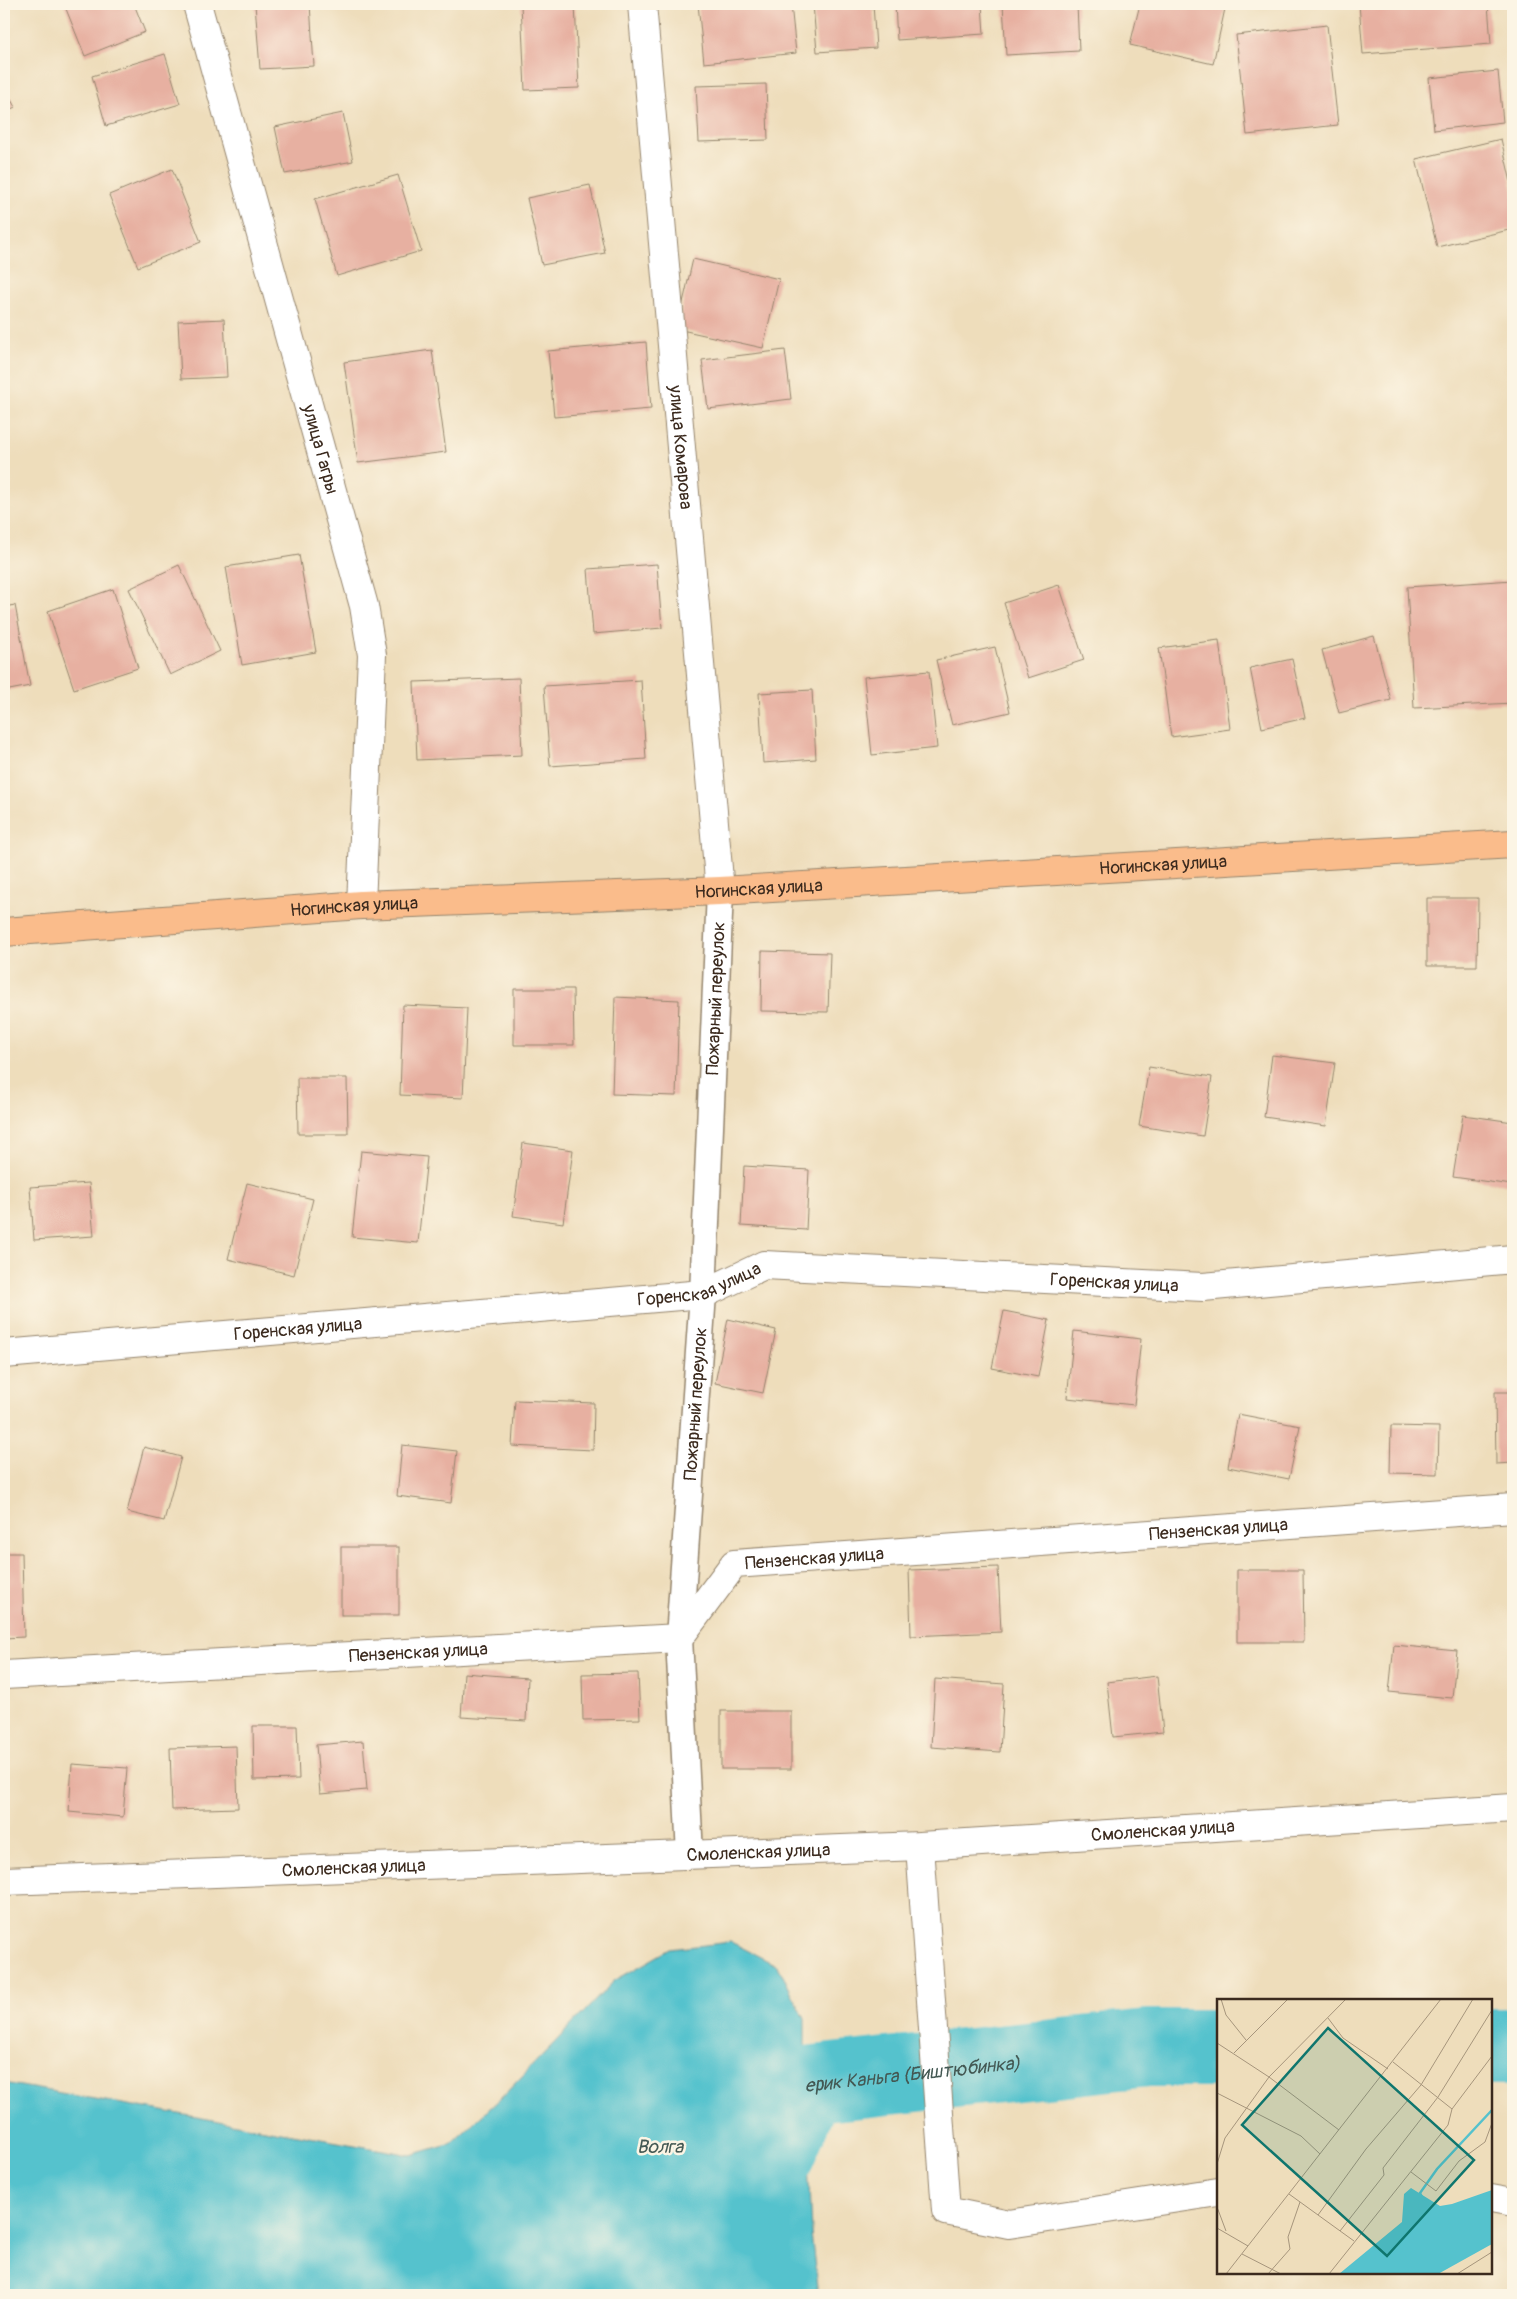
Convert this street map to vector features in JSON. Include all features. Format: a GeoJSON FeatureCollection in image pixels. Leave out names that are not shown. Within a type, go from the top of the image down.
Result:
{"type":"FeatureCollection","features":[{"type":"Feature","properties":{"kind":"main road","name":"Ногинская улица"},"geometry":{"type":"LineString","coordinates":[[4,932],[361,905],[720,891],[1513,844]]}},
{"type":"Feature","properties":{"kind":"street","name":"улица Гагры"},"geometry":{"type":"LineString","coordinates":[[197,4],[364,606],[372,655],[361,905]]}},
{"type":"Feature","properties":{"kind":"street","name":"улица Комарова"},"geometry":{"type":"LineString","coordinates":[[642,4],[720,891]]}},
{"type":"Feature","properties":{"kind":"street","name":"Горенская улица"},"geometry":{"type":"LineString","coordinates":[[4,1354],[703,1294],[764,1266],[1203,1287],[1513,1258]]}},
{"type":"Feature","properties":{"kind":"street","name":"Пензенская улица"},"geometry":{"type":"LineString","coordinates":[[4,1675],[679,1638],[734,1564],[1513,1508]]}},
{"type":"Feature","properties":{"kind":"street","name":"Смоленская улица"},"geometry":{"type":"LineString","coordinates":[[4,1881],[920,1846],[1513,1808]]}},
{"type":"Feature","properties":{"kind":"street"},"geometry":{"type":"LineString","coordinates":[[920,1846],[946,2211],[1009,2224],[1217,2192]]}},
{"type":"Feature","properties":{"kind":"street"},"geometry":{"type":"LineString","coordinates":[[1492,2198],[1513,2202]]}},
{"type":"Feature","properties":{"kind":"lane","name":"Пожарный переулок"},"geometry":{"type":"LineString","coordinates":[[690,1855],[679,1638],[703,1294],[720,891]]}},
{"type":"Feature","properties":{"kind":"water","name":"Волга"},"geometry":{"type":"Polygon","coordinates":[[[731,1942],[778,1966],[805,2019],[805,2085],[811,2233],[818,2295],[4,2295],[4,2083],[411,2155],[452,2143],[499,2100],[614,1981],[670,1949],[731,1942]]]}},
{"type":"Feature","properties":{"kind":"building"},"geometry":{"type":"Polygon","coordinates":[[[64,4],[134,4],[145,32],[85,56],[64,4]]]}},
{"type":"Feature","properties":{"kind":"building"},"geometry":{"type":"Polygon","coordinates":[[[255,4],[310,4],[314,66],[260,69],[255,4]]]}},
{"type":"Feature","properties":{"kind":"building"},"geometry":{"type":"Polygon","coordinates":[[[521,4],[575,4],[579,88],[525,90],[521,4]]]}},
{"type":"Feature","properties":{"kind":"building"},"geometry":{"type":"Polygon","coordinates":[[[698,4],[791,4],[796,53],[704,63],[698,4]]]}},
{"type":"Feature","properties":{"kind":"building"},"geometry":{"type":"Polygon","coordinates":[[[813,4],[873,4],[876,48],[817,52],[813,4]]]}},
{"type":"Feature","properties":{"kind":"building"},"geometry":{"type":"Polygon","coordinates":[[[895,4],[982,4],[984,34],[897,40],[895,4]]]}},
{"type":"Feature","properties":{"kind":"building"},"geometry":{"type":"Polygon","coordinates":[[[1003,4],[1077,4],[1079,51],[1006,55],[1003,4]]]}},
{"type":"Feature","properties":{"kind":"building"},"geometry":{"type":"Polygon","coordinates":[[[1140,4],[1226,4],[1213,64],[1130,45],[1140,4]]]}},
{"type":"Feature","properties":{"kind":"building"},"geometry":{"type":"Polygon","coordinates":[[[1359,4],[1488,4],[1491,44],[1363,54],[1359,4]]]}},
{"type":"Feature","properties":{"kind":"building"},"geometry":{"type":"Polygon","coordinates":[[[1327,25],[1338,125],[1247,135],[1236,35],[1327,25]]]}},
{"type":"Feature","properties":{"kind":"building"},"geometry":{"type":"Polygon","coordinates":[[[165,54],[180,104],[106,126],[92,76],[165,54]]]}},
{"type":"Feature","properties":{"kind":"building"},"geometry":{"type":"Polygon","coordinates":[[[1498,71],[1503,122],[1434,130],[1429,78],[1498,71]]]}},
{"type":"Feature","properties":{"kind":"building"},"geometry":{"type":"Polygon","coordinates":[[[766,84],[768,140],[699,142],[696,86],[766,84]]]}},
{"type":"Feature","properties":{"kind":"building"},"geometry":{"type":"Polygon","coordinates":[[[4,87],[15,107],[4,113],[4,87]]]}},
{"type":"Feature","properties":{"kind":"building"},"geometry":{"type":"Polygon","coordinates":[[[343,113],[353,161],[285,174],[275,127],[343,113]]]}},
{"type":"Feature","properties":{"kind":"building"},"geometry":{"type":"Polygon","coordinates":[[[1501,139],[1513,191],[1513,229],[1437,247],[1416,159],[1501,139]]]}},
{"type":"Feature","properties":{"kind":"building"},"geometry":{"type":"Polygon","coordinates":[[[172,169],[201,242],[138,267],[109,195],[172,169]]]}},
{"type":"Feature","properties":{"kind":"building"},"geometry":{"type":"Polygon","coordinates":[[[398,175],[421,251],[337,276],[315,199],[398,175]]]}},
{"type":"Feature","properties":{"kind":"building"},"geometry":{"type":"Polygon","coordinates":[[[590,185],[605,253],[542,265],[527,198],[590,185]]]}},
{"type":"Feature","properties":{"kind":"building"},"geometry":{"type":"Polygon","coordinates":[[[693,259],[779,279],[763,348],[677,329],[693,259]]]}},
{"type":"Feature","properties":{"kind":"building"},"geometry":{"type":"Polygon","coordinates":[[[224,319],[227,377],[181,379],[178,321],[224,319]]]}},
{"type":"Feature","properties":{"kind":"building"},"geometry":{"type":"Polygon","coordinates":[[[646,342],[651,409],[554,417],[548,351],[646,342]]]}},
{"type":"Feature","properties":{"kind":"building"},"geometry":{"type":"Polygon","coordinates":[[[432,350],[446,452],[358,463],[344,362],[432,350]]]}},
{"type":"Feature","properties":{"kind":"building"},"geometry":{"type":"Polygon","coordinates":[[[785,350],[791,399],[708,409],[702,360],[785,350]]]}},
{"type":"Feature","properties":{"kind":"building"},"geometry":{"type":"Polygon","coordinates":[[[299,555],[316,652],[242,665],[226,567],[299,555]]]}},
{"type":"Feature","properties":{"kind":"building"},"geometry":{"type":"Polygon","coordinates":[[[657,564],[662,628],[593,634],[588,569],[657,564]]]}},
{"type":"Feature","properties":{"kind":"building"},"geometry":{"type":"Polygon","coordinates":[[[179,565],[220,651],[170,675],[129,589],[179,565]]]}},
{"type":"Feature","properties":{"kind":"building"},"geometry":{"type":"Polygon","coordinates":[[[1513,580],[1513,703],[1414,708],[1407,587],[1513,580]]]}},
{"type":"Feature","properties":{"kind":"building"},"geometry":{"type":"Polygon","coordinates":[[[1059,585],[1084,660],[1028,678],[1004,603],[1059,585]]]}},
{"type":"Feature","properties":{"kind":"building"},"geometry":{"type":"Polygon","coordinates":[[[113,589],[138,668],[74,689],[48,611],[113,589]]]}},
{"type":"Feature","properties":{"kind":"building"},"geometry":{"type":"Polygon","coordinates":[[[15,605],[30,686],[4,691],[4,607],[15,605]]]}},
{"type":"Feature","properties":{"kind":"building"},"geometry":{"type":"Polygon","coordinates":[[[1374,636],[1391,700],[1339,713],[1322,650],[1374,636]]]}},
{"type":"Feature","properties":{"kind":"building"},"geometry":{"type":"Polygon","coordinates":[[[1219,640],[1230,729],[1171,737],[1159,648],[1219,640]]]}},
{"type":"Feature","properties":{"kind":"building"},"geometry":{"type":"Polygon","coordinates":[[[995,647],[1010,712],[952,725],[936,660],[995,647]]]}},
{"type":"Feature","properties":{"kind":"building"},"geometry":{"type":"Polygon","coordinates":[[[1292,659],[1305,718],[1262,728],[1250,668],[1292,659]]]}},
{"type":"Feature","properties":{"kind":"building"},"geometry":{"type":"Polygon","coordinates":[[[929,671],[937,748],[872,755],[864,677],[929,671]]]}},
{"type":"Feature","properties":{"kind":"building"},"geometry":{"type":"Polygon","coordinates":[[[519,678],[522,755],[417,760],[414,682],[519,678]]]}},
{"type":"Feature","properties":{"kind":"building"},"geometry":{"type":"Polygon","coordinates":[[[641,680],[646,759],[550,766],[544,686],[641,680]]]}},
{"type":"Feature","properties":{"kind":"building"},"geometry":{"type":"Polygon","coordinates":[[[812,690],[816,759],[763,763],[759,693],[812,690]]]}},
{"type":"Feature","properties":{"kind":"building"},"geometry":{"type":"Polygon","coordinates":[[[1427,898],[1478,898],[1477,966],[1427,966],[1427,898]]]}},
{"type":"Feature","properties":{"kind":"building"},"geometry":{"type":"Polygon","coordinates":[[[762,951],[830,953],[828,1012],[761,1011],[762,951]]]}},
{"type":"Feature","properties":{"kind":"building"},"geometry":{"type":"Polygon","coordinates":[[[514,989],[573,989],[574,1045],[514,1045],[514,989]]]}},
{"type":"Feature","properties":{"kind":"building"},"geometry":{"type":"Polygon","coordinates":[[[615,997],[679,1000],[676,1096],[612,1094],[615,997]]]}},
{"type":"Feature","properties":{"kind":"building"},"geometry":{"type":"Polygon","coordinates":[[[403,1005],[467,1008],[463,1098],[400,1095],[403,1005]]]}},
{"type":"Feature","properties":{"kind":"building"},"geometry":{"type":"Polygon","coordinates":[[[1272,1055],[1335,1063],[1326,1126],[1264,1117],[1272,1055]]]}},
{"type":"Feature","properties":{"kind":"building"},"geometry":{"type":"Polygon","coordinates":[[[1149,1067],[1212,1077],[1203,1136],[1139,1126],[1149,1067]]]}},
{"type":"Feature","properties":{"kind":"building"},"geometry":{"type":"Polygon","coordinates":[[[297,1078],[347,1078],[348,1134],[298,1134],[297,1078]]]}},
{"type":"Feature","properties":{"kind":"building"},"geometry":{"type":"Polygon","coordinates":[[[1463,1115],[1513,1122],[1512,1185],[1453,1177],[1463,1115]]]}},
{"type":"Feature","properties":{"kind":"building"},"geometry":{"type":"Polygon","coordinates":[[[523,1143],[573,1150],[563,1223],[513,1216],[523,1143]]]}},
{"type":"Feature","properties":{"kind":"building"},"geometry":{"type":"Polygon","coordinates":[[[361,1151],[427,1157],[418,1243],[352,1237],[361,1151]]]}},
{"type":"Feature","properties":{"kind":"building"},"geometry":{"type":"Polygon","coordinates":[[[744,1166],[809,1170],[806,1230],[741,1226],[744,1166]]]}},
{"type":"Feature","properties":{"kind":"building"},"geometry":{"type":"Polygon","coordinates":[[[89,1183],[94,1236],[34,1240],[30,1187],[89,1183]]]}},
{"type":"Feature","properties":{"kind":"building"},"geometry":{"type":"Polygon","coordinates":[[[247,1183],[313,1199],[294,1275],[228,1259],[247,1183]]]}},
{"type":"Feature","properties":{"kind":"building"},"geometry":{"type":"Polygon","coordinates":[[[1004,1311],[1049,1320],[1038,1377],[992,1368],[1004,1311]]]}},
{"type":"Feature","properties":{"kind":"building"},"geometry":{"type":"Polygon","coordinates":[[[728,1319],[776,1330],[763,1393],[715,1383],[728,1319]]]}},
{"type":"Feature","properties":{"kind":"building"},"geometry":{"type":"Polygon","coordinates":[[[1074,1331],[1141,1339],[1134,1405],[1067,1398],[1074,1331]]]}},
{"type":"Feature","properties":{"kind":"building"},"geometry":{"type":"Polygon","coordinates":[[[1495,1392],[1513,1392],[1513,1463],[1496,1464],[1495,1392]]]}},
{"type":"Feature","properties":{"kind":"building"},"geometry":{"type":"Polygon","coordinates":[[[515,1400],[594,1403],[593,1450],[512,1446],[515,1400]]]}},
{"type":"Feature","properties":{"kind":"building"},"geometry":{"type":"Polygon","coordinates":[[[1238,1414],[1300,1426],[1289,1479],[1228,1467],[1238,1414]]]}},
{"type":"Feature","properties":{"kind":"building"},"geometry":{"type":"Polygon","coordinates":[[[1391,1426],[1439,1427],[1438,1474],[1390,1473],[1391,1426]]]}},
{"type":"Feature","properties":{"kind":"building"},"geometry":{"type":"Polygon","coordinates":[[[402,1445],[457,1451],[451,1503],[397,1496],[402,1445]]]}},
{"type":"Feature","properties":{"kind":"building"},"geometry":{"type":"Polygon","coordinates":[[[144,1447],[181,1457],[164,1521],[127,1512],[144,1447]]]}},
{"type":"Feature","properties":{"kind":"building"},"geometry":{"type":"Polygon","coordinates":[[[341,1547],[399,1547],[399,1615],[341,1615],[341,1547]]]}},
{"type":"Feature","properties":{"kind":"building"},"geometry":{"type":"Polygon","coordinates":[[[4,1553],[22,1553],[24,1637],[4,1638],[4,1553]]]}},
{"type":"Feature","properties":{"kind":"building"},"geometry":{"type":"Polygon","coordinates":[[[998,1567],[1001,1632],[911,1636],[909,1570],[998,1567]]]}},
{"type":"Feature","properties":{"kind":"building"},"geometry":{"type":"Polygon","coordinates":[[[1237,1570],[1303,1570],[1304,1642],[1237,1642],[1237,1570]]]}},
{"type":"Feature","properties":{"kind":"building"},"geometry":{"type":"Polygon","coordinates":[[[1394,1645],[1457,1651],[1452,1698],[1389,1692],[1394,1645]]]}},
{"type":"Feature","properties":{"kind":"building"},"geometry":{"type":"Polygon","coordinates":[[[464,1673],[528,1678],[526,1721],[461,1717],[464,1673]]]}},
{"type":"Feature","properties":{"kind":"building"},"geometry":{"type":"Polygon","coordinates":[[[638,1673],[640,1719],[583,1720],[582,1674],[638,1673]]]}},
{"type":"Feature","properties":{"kind":"building"},"geometry":{"type":"Polygon","coordinates":[[[1157,1676],[1163,1732],[1113,1737],[1107,1682],[1157,1676]]]}},
{"type":"Feature","properties":{"kind":"building"},"geometry":{"type":"Polygon","coordinates":[[[935,1679],[1004,1684],[1000,1752],[931,1747],[935,1679]]]}},
{"type":"Feature","properties":{"kind":"building"},"geometry":{"type":"Polygon","coordinates":[[[721,1711],[791,1711],[791,1769],[721,1769],[721,1711]]]}},
{"type":"Feature","properties":{"kind":"building"},"geometry":{"type":"Polygon","coordinates":[[[253,1726],[297,1726],[299,1779],[254,1780],[253,1726]]]}},
{"type":"Feature","properties":{"kind":"building"},"geometry":{"type":"Polygon","coordinates":[[[363,1741],[367,1790],[320,1794],[316,1745],[363,1741]]]}},
{"type":"Feature","properties":{"kind":"building"},"geometry":{"type":"Polygon","coordinates":[[[236,1746],[238,1808],[172,1810],[170,1748],[236,1746]]]}},
{"type":"Feature","properties":{"kind":"building"},"geometry":{"type":"Polygon","coordinates":[[[72,1764],[127,1768],[123,1817],[69,1812],[72,1764]]]}},
{"type":"Feature","properties":{"kind":"waterway","name":"ерик Каньга (Биштюбинка)"},"geometry":{"type":"LineString","coordinates":[[1492,2047],[1513,2047]]}},
{"type":"Feature","properties":{"kind":"waterway","name":"ерик Каньга (Биштюбинка)"},"geometry":{"type":"LineString","coordinates":[[716,2295],[805,2085],[1148,2048],[1217,2048]]}}]}
